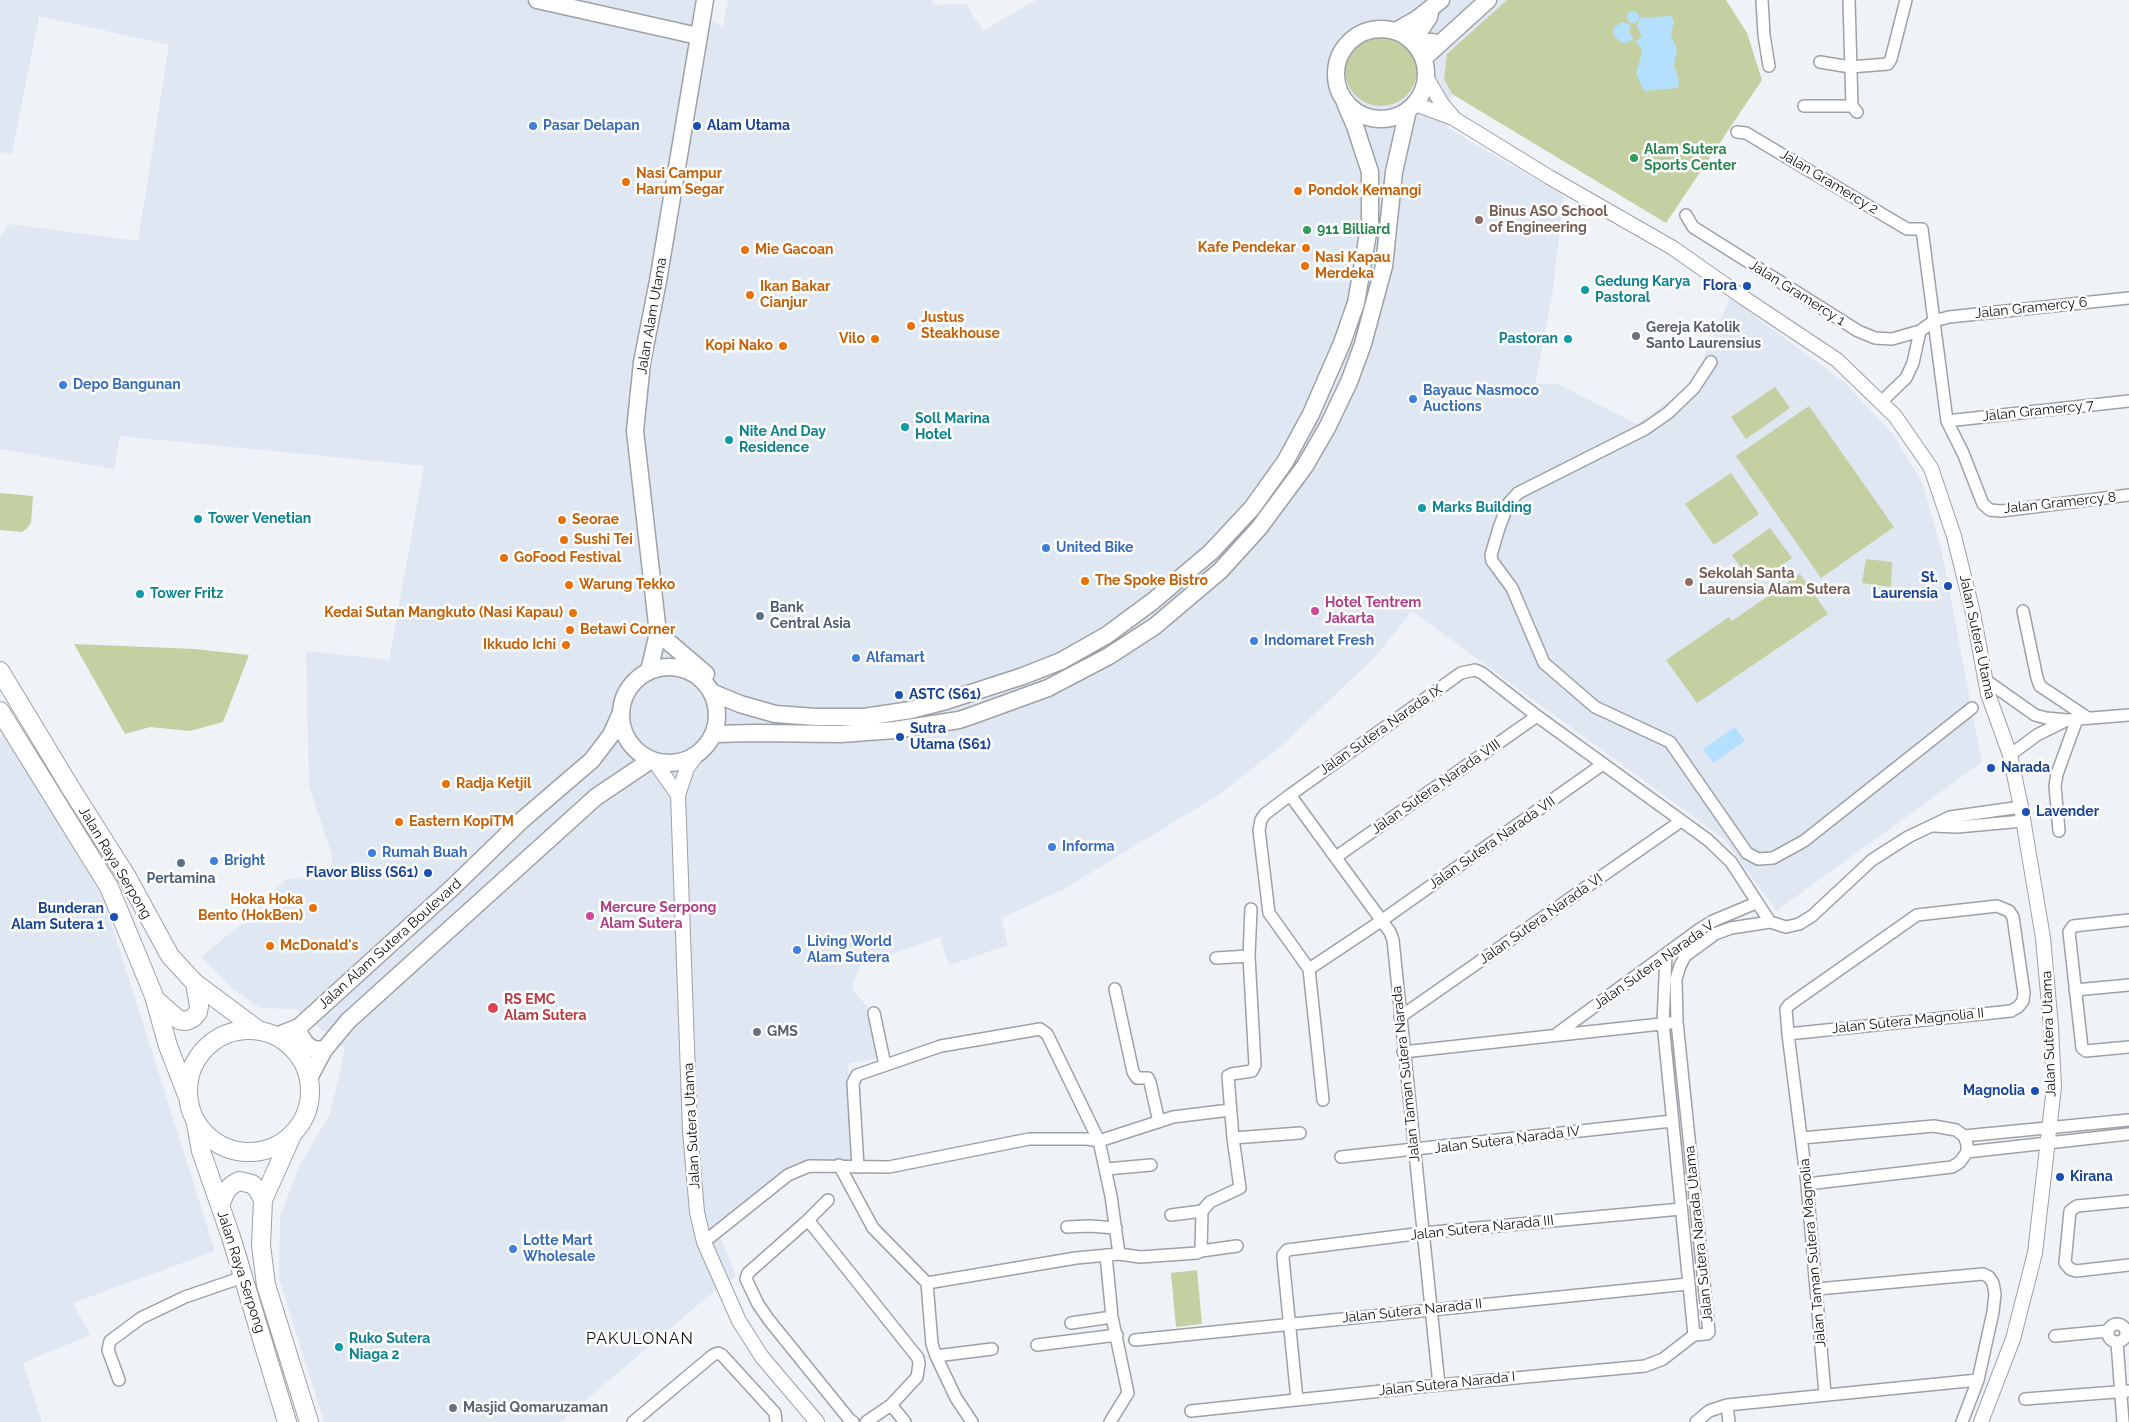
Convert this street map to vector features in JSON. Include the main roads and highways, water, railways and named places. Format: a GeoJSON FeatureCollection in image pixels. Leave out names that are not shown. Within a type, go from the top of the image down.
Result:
{"type":"FeatureCollection","features":[{"type":"Feature","properties":{"kind":"main road"},"geometry":{"type":"LineString","coordinates":[[537,0],[699,31]]}},
{"type":"Feature","properties":{"kind":"main road"},"geometry":{"type":"LineString","coordinates":[[584,0],[699,31]]}},
{"type":"Feature","properties":{"kind":"main road","name":"Jalan Alam Utama"},"geometry":{"type":"LineString","coordinates":[[649,671],[658,633],[635,431],[642,362],[658,281],[705,0]]}},
{"type":"Feature","properties":{"kind":"main road"},"geometry":{"type":"LineString","coordinates":[[1424,58],[1488,0]]}},
{"type":"Feature","properties":{"kind":"main road"},"geometry":{"type":"LineString","coordinates":[[1436,4],[1419,32],[1421,40],[1428,43],[1447,36]]}},
{"type":"Feature","properties":{"kind":"main road"},"geometry":{"type":"LineString","coordinates":[[1396,31],[1436,4]]}},
{"type":"Feature","properties":{"kind":"main road"},"geometry":{"type":"LineString","coordinates":[[711,692],[740,704],[775,714],[816,717],[864,717],[911,710],[1014,679],[1061,661],[1107,635],[1153,601],[1211,552],[1252,508],[1285,462],[1311,414],[1342,343],[1356,303],[1370,222],[1370,172],[1356,126],[1337,88],[1335,72],[1339,55],[1349,42],[1363,32],[1379,29],[1396,31],[1413,42],[1424,58],[1426,76],[1423,91],[1412,107],[1394,172],[1384,266],[1363,344],[1328,426],[1305,466],[1259,528],[1220,571],[1155,626],[1109,656],[1048,688],[959,720],[895,730],[840,734],[712,734]]}},
{"type":"Feature","properties":{"kind":"main road"},"geometry":{"type":"LineString","coordinates":[[1345,103],[1356,112],[1368,118],[1382,120],[1396,117],[1412,107]]}},
{"type":"Feature","properties":{"kind":"main road"},"geometry":{"type":"LineString","coordinates":[[658,633],[740,704]]}},
{"type":"Feature","properties":{"kind":"main road"},"geometry":{"type":"LineString","coordinates":[[677,668],[691,673],[702,681],[711,692],[716,706],[716,720],[712,734],[698,753],[684,760],[669,763],[653,760],[639,753],[629,742],[622,730],[620,716],[622,702],[628,689],[649,671],[677,668]]}},
{"type":"Feature","properties":{"kind":"main road","name":"Jalan Raya Serpong"},"geometry":{"type":"LineString","coordinates":[[0,671],[127,877],[170,956],[195,983],[258,1030]]}},
{"type":"Feature","properties":{"kind":"main road","name":"Jalan Raya Serpong"},"geometry":{"type":"LineString","coordinates":[[0,711],[109,887],[156,1000],[168,1046],[187,1095]]}},
{"type":"Feature","properties":{"kind":"main road","name":"Jalan Alam Sutera Boulevard"},"geometry":{"type":"LineString","coordinates":[[276,1036],[299,1027],[452,888],[521,821],[592,760],[611,735],[620,716]]}},
{"type":"Feature","properties":{"kind":"main road"},"geometry":{"type":"LineString","coordinates":[[309,1078],[324,1050],[348,1021],[596,797],[653,760]]}},
{"type":"Feature","properties":{"kind":"main road"},"geometry":{"type":"LineString","coordinates":[[156,1000],[179,1020],[186,1021],[193,1018],[198,1012],[199,1006],[195,983]]}},
{"type":"Feature","properties":{"kind":"main road"},"geometry":{"type":"LineString","coordinates":[[299,1027],[300,1035],[306,1044],[313,1049],[324,1050]]}},
{"type":"Feature","properties":{"kind":"main road"},"geometry":{"type":"LineString","coordinates":[[240,1030],[258,1030],[276,1036],[288,1043],[298,1053],[305,1065],[309,1078],[308,1108],[302,1122],[292,1134],[277,1145],[259,1151],[241,1151],[223,1146],[207,1136],[196,1122],[190,1109],[187,1095],[189,1077],[195,1060],[207,1046],[222,1036],[240,1030]]}},
{"type":"Feature","properties":{"kind":"main road","name":"Jalan Raya Serpong"},"geometry":{"type":"LineString","coordinates":[[196,1122],[201,1151],[243,1277],[287,1422]]}},
{"type":"Feature","properties":{"kind":"main road","name":"Jalan Raya Serpong"},"geometry":{"type":"LineString","coordinates":[[292,1134],[263,1200],[261,1245],[266,1285],[309,1422]]}},
{"type":"Feature","properties":{"kind":"main road"},"geometry":{"type":"LineString","coordinates":[[220,1205],[226,1191],[239,1181],[252,1184],[258,1190],[263,1200]]}},
{"type":"Feature","properties":{"kind":"water"},"geometry":{"type":"Polygon","coordinates":[[[1631,11],[1635,11],[1639,17],[1635,23],[1631,23],[1627,19],[1627,15],[1631,11]]]}},
{"type":"Feature","properties":{"kind":"water"},"geometry":{"type":"Polygon","coordinates":[[[1671,16],[1674,21],[1671,35],[1677,49],[1674,65],[1679,81],[1678,88],[1644,91],[1636,74],[1642,52],[1640,46],[1635,42],[1642,36],[1637,26],[1640,18],[1671,16]]]}},
{"type":"Feature","properties":{"kind":"water"},"geometry":{"type":"Polygon","coordinates":[[[1621,22],[1631,25],[1629,31],[1633,39],[1627,43],[1620,42],[1613,34],[1613,29],[1621,22]]]}},
{"type":"Feature","properties":{"kind":"water"},"geometry":{"type":"Polygon","coordinates":[[[1735,727],[1745,741],[1713,763],[1703,749],[1735,727]]]}},
{"type":"Feature","properties":{"kind":"place","name":"Pasar Delapan"},"geometry":{"type":"Point","coordinates":[533,126]}},
{"type":"Feature","properties":{"kind":"place","name":"Alam Utama"},"geometry":{"type":"Point","coordinates":[697,126]}},
{"type":"Feature","properties":{"kind":"place","name":"Alam Sutera Sports Center"},"geometry":{"type":"Point","coordinates":[1634,158]}},
{"type":"Feature","properties":{"kind":"place","name":"Nasi Campur Harum Segar"},"geometry":{"type":"Point","coordinates":[626,182]}},
{"type":"Feature","properties":{"kind":"place","name":"Pondok Kemangi"},"geometry":{"type":"Point","coordinates":[1298,191]}},
{"type":"Feature","properties":{"kind":"place","name":"Binus ASO School of Engineering"},"geometry":{"type":"Point","coordinates":[1479,220]}},
{"type":"Feature","properties":{"kind":"place","name":"911 Billiard"},"geometry":{"type":"Point","coordinates":[1307,230]}},
{"type":"Feature","properties":{"kind":"place","name":"Kafe Pendekar"},"geometry":{"type":"Point","coordinates":[1306,248]}},
{"type":"Feature","properties":{"kind":"place","name":"Mie Gacoan"},"geometry":{"type":"Point","coordinates":[745,250]}},
{"type":"Feature","properties":{"kind":"place","name":"Nasi Kapau Merdeka"},"geometry":{"type":"Point","coordinates":[1305,266]}},
{"type":"Feature","properties":{"kind":"place","name":"Flora"},"geometry":{"type":"Point","coordinates":[1747,286]}},
{"type":"Feature","properties":{"kind":"place","name":"Gedung Karya Pastoral"},"geometry":{"type":"Point","coordinates":[1585,290]}},
{"type":"Feature","properties":{"kind":"place","name":"Ikan Bakar Cianjur"},"geometry":{"type":"Point","coordinates":[750,295]}},
{"type":"Feature","properties":{"kind":"place","name":"Justus Steakhouse"},"geometry":{"type":"Point","coordinates":[911,326]}},
{"type":"Feature","properties":{"kind":"place","name":"Gereja Katolik Santo Laurensius"},"geometry":{"type":"Point","coordinates":[1636,336]}},
{"type":"Feature","properties":{"kind":"place","name":"Vilo"},"geometry":{"type":"Point","coordinates":[875,339]}},
{"type":"Feature","properties":{"kind":"place","name":"Pastoran"},"geometry":{"type":"Point","coordinates":[1568,339]}},
{"type":"Feature","properties":{"kind":"place","name":"Kopi Nako"},"geometry":{"type":"Point","coordinates":[783,346]}},
{"type":"Feature","properties":{"kind":"place","name":"Depo Bangunan"},"geometry":{"type":"Point","coordinates":[63,385]}},
{"type":"Feature","properties":{"kind":"place","name":"Bayauc Nasmoco Auctions"},"geometry":{"type":"Point","coordinates":[1413,399]}},
{"type":"Feature","properties":{"kind":"place","name":"Soll Marina Hotel"},"geometry":{"type":"Point","coordinates":[905,427]}},
{"type":"Feature","properties":{"kind":"place","name":"Nite And Day Residence"},"geometry":{"type":"Point","coordinates":[729,440]}},
{"type":"Feature","properties":{"kind":"place","name":"Marks Building"},"geometry":{"type":"Point","coordinates":[1422,508]}},
{"type":"Feature","properties":{"kind":"place","name":"Tower Venetian"},"geometry":{"type":"Point","coordinates":[198,519]}},
{"type":"Feature","properties":{"kind":"place","name":"Seorae"},"geometry":{"type":"Point","coordinates":[562,520]}},
{"type":"Feature","properties":{"kind":"place","name":"Sushi Tei"},"geometry":{"type":"Point","coordinates":[564,540]}},
{"type":"Feature","properties":{"kind":"place","name":"United Bike"},"geometry":{"type":"Point","coordinates":[1046,548]}},
{"type":"Feature","properties":{"kind":"place","name":"GoFood Festival"},"geometry":{"type":"Point","coordinates":[504,558]}},
{"type":"Feature","properties":{"kind":"place","name":"The Spoke Bistro"},"geometry":{"type":"Point","coordinates":[1085,581]}},
{"type":"Feature","properties":{"kind":"place","name":"Sekolah Santa Laurensia Alam Sutera"},"geometry":{"type":"Point","coordinates":[1689,582]}},
{"type":"Feature","properties":{"kind":"place","name":"Warung Tekko"},"geometry":{"type":"Point","coordinates":[569,585]}},
{"type":"Feature","properties":{"kind":"place","name":"St. Laurensia"},"geometry":{"type":"Point","coordinates":[1948,586]}},
{"type":"Feature","properties":{"kind":"place","name":"Tower Fritz"},"geometry":{"type":"Point","coordinates":[140,594]}},
{"type":"Feature","properties":{"kind":"place","name":"Hotel Tentrem Jakarta"},"geometry":{"type":"Point","coordinates":[1315,611]}},
{"type":"Feature","properties":{"kind":"place","name":"Kedai Sutan Mangkuto (Nasi Kapau)"},"geometry":{"type":"Point","coordinates":[573,613]}},
{"type":"Feature","properties":{"kind":"place","name":"Bank Central Asia"},"geometry":{"type":"Point","coordinates":[760,616]}},
{"type":"Feature","properties":{"kind":"place","name":"Betawi Corner"},"geometry":{"type":"Point","coordinates":[570,630]}},
{"type":"Feature","properties":{"kind":"place","name":"Indomaret Fresh"},"geometry":{"type":"Point","coordinates":[1254,641]}},
{"type":"Feature","properties":{"kind":"place","name":"Ikkudo Ichi"},"geometry":{"type":"Point","coordinates":[566,645]}},
{"type":"Feature","properties":{"kind":"place","name":"Alfamart"},"geometry":{"type":"Point","coordinates":[856,658]}},
{"type":"Feature","properties":{"kind":"place","name":"ASTC (S61)"},"geometry":{"type":"Point","coordinates":[899,695]}},
{"type":"Feature","properties":{"kind":"place","name":"Sutra Utama (S61)"},"geometry":{"type":"Point","coordinates":[900,737]}},
{"type":"Feature","properties":{"kind":"place","name":"Narada"},"geometry":{"type":"Point","coordinates":[1991,768]}},
{"type":"Feature","properties":{"kind":"place","name":"Radja Ketjil"},"geometry":{"type":"Point","coordinates":[446,784]}},
{"type":"Feature","properties":{"kind":"place","name":"Lavender"},"geometry":{"type":"Point","coordinates":[2026,812]}},
{"type":"Feature","properties":{"kind":"place","name":"Eastern KopiTM"},"geometry":{"type":"Point","coordinates":[399,822]}},
{"type":"Feature","properties":{"kind":"place","name":"Informa"},"geometry":{"type":"Point","coordinates":[1052,847]}},
{"type":"Feature","properties":{"kind":"place","name":"Rumah Buah"},"geometry":{"type":"Point","coordinates":[372,853]}},
{"type":"Feature","properties":{"kind":"place","name":"Bright"},"geometry":{"type":"Point","coordinates":[214,861]}},
{"type":"Feature","properties":{"kind":"place","name":"Pertamina"},"geometry":{"type":"Point","coordinates":[181,863]}},
{"type":"Feature","properties":{"kind":"place","name":"Flavor Bliss (S61)"},"geometry":{"type":"Point","coordinates":[428,873]}},
{"type":"Feature","properties":{"kind":"place","name":"Hoka Hoka Bento (HokBen)"},"geometry":{"type":"Point","coordinates":[313,908]}},
{"type":"Feature","properties":{"kind":"place","name":"Mercure Serpong Alam Sutera"},"geometry":{"type":"Point","coordinates":[590,916]}},
{"type":"Feature","properties":{"kind":"place","name":"Bunderan Alam Sutera 1"},"geometry":{"type":"Point","coordinates":[114,917]}},
{"type":"Feature","properties":{"kind":"place","name":"McDonald's"},"geometry":{"type":"Point","coordinates":[270,946]}},
{"type":"Feature","properties":{"kind":"place","name":"Living World Alam Sutera"},"geometry":{"type":"Point","coordinates":[797,950]}},
{"type":"Feature","properties":{"kind":"place","name":"RS EMC Alam Sutera"},"geometry":{"type":"Point","coordinates":[493,1008]}},
{"type":"Feature","properties":{"kind":"place","name":"GMS"},"geometry":{"type":"Point","coordinates":[757,1032]}},
{"type":"Feature","properties":{"kind":"place","name":"Magnolia"},"geometry":{"type":"Point","coordinates":[2035,1091]}},
{"type":"Feature","properties":{"kind":"place","name":"Kirana"},"geometry":{"type":"Point","coordinates":[2060,1177]}},
{"type":"Feature","properties":{"kind":"place","name":"Lotte Mart Wholesale"},"geometry":{"type":"Point","coordinates":[513,1249]}},
{"type":"Feature","properties":{"kind":"place","name":"Ruko Sutera Niaga 2"},"geometry":{"type":"Point","coordinates":[339,1347]}},
{"type":"Feature","properties":{"kind":"place","name":"Masjid Qomaruzaman"},"geometry":{"type":"Point","coordinates":[453,1408]}},
{"type":"Feature","properties":{"kind":"district","name":"PAKULONAN"},"geometry":{"type":"Point","coordinates":[640,1339]}}]}
